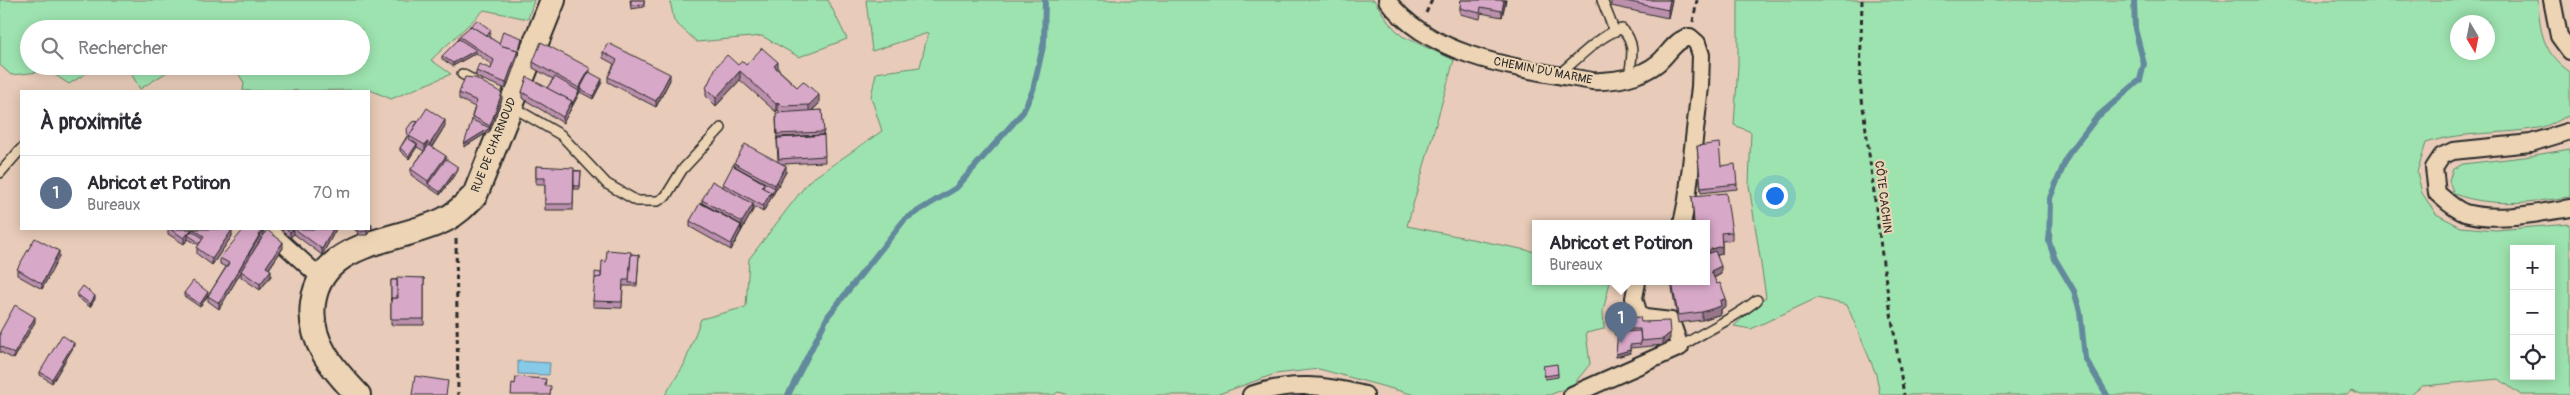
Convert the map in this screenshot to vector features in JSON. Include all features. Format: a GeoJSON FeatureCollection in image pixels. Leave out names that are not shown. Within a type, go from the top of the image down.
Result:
{"type":"FeatureCollection","features":[{"type":"Feature","properties":{"kind":"street","name":"RUE DE CHARNOUD"},"geometry":{"type":"LineString","coordinates":[[320,278],[331,265],[355,249],[419,230],[455,213],[475,195],[509,99],[553,0]]}},
{"type":"Feature","properties":{"kind":"street","name":"CHEMIN DU MARME"},"geometry":{"type":"LineString","coordinates":[[1387,0],[1416,29],[1471,56],[1557,75],[1607,82],[1649,70],[1682,38],[1690,37],[1697,43],[1701,55],[1700,87],[1687,200],[1683,220]]}},
{"type":"Feature","properties":{"kind":"street"},"geometry":{"type":"LineString","coordinates":[[2552,0],[2559,36],[2570,51]]}},
{"type":"Feature","properties":{"kind":"street"},"geometry":{"type":"LineString","coordinates":[[2570,131],[2531,143],[2453,151],[2442,156],[2434,168],[2437,192],[2465,213],[2499,216],[2570,208]]}},
{"type":"Feature","properties":{"kind":"street"},"geometry":{"type":"LineString","coordinates":[[268,230],[320,278],[312,313],[316,339],[335,370],[358,395]]}},
{"type":"Feature","properties":{"kind":"street"},"geometry":{"type":"LineString","coordinates":[[1572,395],[1680,347],[1671,321],[1645,318],[1639,315],[1634,298],[1636,285]]}},
{"type":"Feature","properties":{"kind":"street"},"geometry":{"type":"LineString","coordinates":[[1251,395],[1292,385],[1317,386],[1365,395]]}},
{"type":"Feature","properties":{"kind":"lane"},"geometry":{"type":"LineString","coordinates":[[1602,0],[1614,30]]}},
{"type":"Feature","properties":{"kind":"lane"},"geometry":{"type":"LineString","coordinates":[[1557,75],[1580,59],[1599,40],[1614,30],[1622,29],[1630,37],[1633,52],[1629,76]]}},
{"type":"Feature","properties":{"kind":"lane"},"geometry":{"type":"LineString","coordinates":[[462,74],[487,86]]}},
{"type":"Feature","properties":{"kind":"lane"},"geometry":{"type":"LineString","coordinates":[[509,99],[561,135],[607,184],[637,201],[658,201],[666,196],[682,170],[721,128]]}},
{"type":"Feature","properties":{"kind":"lane"},"geometry":{"type":"LineString","coordinates":[[0,173],[20,150]]}},
{"type":"Feature","properties":{"kind":"lane"},"geometry":{"type":"LineString","coordinates":[[1680,347],[1704,332],[1738,315],[1757,300]]}},
{"type":"Feature","properties":{"kind":"path","name":"CÔTE CACHIN"},"geometry":{"type":"LineString","coordinates":[[1862,0],[1860,83],[1883,263],[1904,395]]}},
{"type":"Feature","properties":{"kind":"path"},"geometry":{"type":"LineString","coordinates":[[455,213],[458,395]]}},
{"type":"Feature","properties":{"kind":"green space"},"geometry":{"type":"Polygon","coordinates":[[[0,0],[534,0],[528,19],[484,10],[431,60],[451,74],[391,99],[370,90],[243,90],[244,83],[239,75],[370,75],[370,20],[20,20],[20,74],[11,75],[0,65],[0,0]]]}},
{"type":"Feature","properties":{"kind":"green space"},"geometry":{"type":"Polygon","coordinates":[[[670,0],[828,0],[847,39],[799,57],[762,36],[697,42],[674,21],[670,0]]]}},
{"type":"Feature","properties":{"kind":"green space"},"geometry":{"type":"Polygon","coordinates":[[[866,0],[1374,0],[1389,23],[1402,36],[1454,60],[1407,226],[1532,251],[1532,285],[1609,285],[1603,311],[1604,329],[1586,333],[1590,364],[1573,385],[1550,395],[1415,395],[1319,369],[1275,374],[1216,395],[1070,395],[1058,392],[1054,395],[941,395],[939,393],[937,395],[665,395],[684,365],[701,319],[746,307],[749,259],[809,181],[882,131],[871,97],[876,73],[920,67],[928,33],[872,51],[866,0]]]}},
{"type":"Feature","properties":{"kind":"green space"},"geometry":{"type":"Polygon","coordinates":[[[1738,0],[2538,0],[2544,41],[2553,57],[2570,72],[2570,115],[2538,128],[2467,135],[2426,143],[2417,172],[2422,193],[2436,214],[2461,227],[2496,230],[2570,224],[2570,395],[2521,395],[2499,379],[2422,386],[2411,395],[2361,395],[2351,391],[2347,395],[1880,395],[1876,374],[1847,305],[1817,298],[1751,329],[1734,326],[1766,297],[1749,185],[1751,132],[1734,125],[1738,66],[1738,0]]]}},
{"type":"Feature","properties":{"kind":"green space"},"geometry":{"type":"Polygon","coordinates":[[[55,75],[84,75],[69,84],[55,75]]]}},
{"type":"Feature","properties":{"kind":"green space"},"geometry":{"type":"Polygon","coordinates":[[[132,75],[162,75],[140,89],[132,75]]]}},
{"type":"Feature","properties":{"kind":"green space"},"geometry":{"type":"Polygon","coordinates":[[[2570,149],[2570,197],[2512,203],[2483,201],[2454,194],[2449,181],[2453,169],[2463,164],[2524,157],[2570,149]]]}},
{"type":"Feature","properties":{"kind":"water"},"geometry":{"type":"Polygon","coordinates":[[[518,361],[550,363],[549,375],[518,374],[518,361]]]}},
{"type":"Feature","properties":{"kind":"building"},"geometry":{"type":"Polygon","coordinates":[[[631,0],[644,0],[644,4],[631,5],[631,0]]]}},
{"type":"Feature","properties":{"kind":"building"},"geometry":{"type":"Polygon","coordinates":[[[1461,0],[1504,0],[1502,11],[1481,7],[1480,13],[1460,8],[1461,0]]]}},
{"type":"Feature","properties":{"kind":"building"},"geometry":{"type":"Polygon","coordinates":[[[1621,0],[1670,0],[1668,10],[1621,0]]]}},
{"type":"Feature","properties":{"kind":"building"},"geometry":{"type":"Polygon","coordinates":[[[477,20],[491,30],[487,36],[471,26],[469,27],[477,20]]]}},
{"type":"Feature","properties":{"kind":"building"},"geometry":{"type":"Polygon","coordinates":[[[471,26],[503,46],[518,50],[506,83],[476,71],[479,64],[491,69],[494,60],[459,36],[471,26]]]}},
{"type":"Feature","properties":{"kind":"building"},"geometry":{"type":"Polygon","coordinates":[[[503,31],[522,38],[518,53],[518,50],[499,44],[503,31]]]}},
{"type":"Feature","properties":{"kind":"building"},"geometry":{"type":"Polygon","coordinates":[[[459,39],[476,50],[453,63],[442,56],[459,39]]]}},
{"type":"Feature","properties":{"kind":"building"},"geometry":{"type":"Polygon","coordinates":[[[541,42],[590,68],[579,88],[533,62],[541,42]]]}},
{"type":"Feature","properties":{"kind":"building"},"geometry":{"type":"Polygon","coordinates":[[[608,43],[670,74],[656,101],[608,77],[617,60],[603,52],[608,43]]]}},
{"type":"Feature","properties":{"kind":"building"},"geometry":{"type":"Polygon","coordinates":[[[762,48],[778,62],[774,66],[797,87],[803,81],[819,95],[809,105],[782,106],[778,102],[776,104],[740,71],[716,98],[706,88],[716,67],[727,55],[738,65],[742,61],[746,65],[762,48]]]}},
{"type":"Feature","properties":{"kind":"building"},"geometry":{"type":"Polygon","coordinates":[[[589,72],[602,79],[593,96],[580,89],[589,72]]]}},
{"type":"Feature","properties":{"kind":"building"},"geometry":{"type":"Polygon","coordinates":[[[465,77],[475,78],[502,93],[490,126],[472,116],[477,101],[459,93],[465,77]]]}},
{"type":"Feature","properties":{"kind":"building"},"geometry":{"type":"Polygon","coordinates":[[[527,77],[572,101],[563,117],[522,92],[527,77]]]}},
{"type":"Feature","properties":{"kind":"building"},"geometry":{"type":"Polygon","coordinates":[[[555,77],[579,91],[572,104],[572,101],[547,88],[555,77]]]}},
{"type":"Feature","properties":{"kind":"building"},"geometry":{"type":"Polygon","coordinates":[[[427,108],[445,120],[430,144],[427,142],[425,145],[409,136],[427,108]]]}},
{"type":"Feature","properties":{"kind":"building"},"geometry":{"type":"Polygon","coordinates":[[[822,110],[824,132],[777,134],[776,113],[822,110]]]}},
{"type":"Feature","properties":{"kind":"building"},"geometry":{"type":"Polygon","coordinates":[[[472,120],[490,128],[464,144],[472,120]]]}},
{"type":"Feature","properties":{"kind":"building"},"geometry":{"type":"Polygon","coordinates":[[[418,121],[409,136],[409,139],[417,144],[409,156],[400,148],[408,136],[407,129],[412,122],[418,121]]]}},
{"type":"Feature","properties":{"kind":"building"},"geometry":{"type":"Polygon","coordinates":[[[824,135],[825,156],[779,159],[777,138],[824,135]]]}},
{"type":"Feature","properties":{"kind":"building"},"geometry":{"type":"Polygon","coordinates":[[[824,135],[777,138],[777,137],[824,135]]]}},
{"type":"Feature","properties":{"kind":"building"},"geometry":{"type":"Polygon","coordinates":[[[1719,143],[1721,166],[1735,164],[1737,184],[1701,188],[1697,146],[1719,143]]]}},
{"type":"Feature","properties":{"kind":"building"},"geometry":{"type":"Polygon","coordinates":[[[745,144],[786,166],[775,185],[734,163],[745,144]]]}},
{"type":"Feature","properties":{"kind":"building"},"geometry":{"type":"Polygon","coordinates":[[[429,145],[446,156],[428,181],[411,169],[429,145]]]}},
{"type":"Feature","properties":{"kind":"building"},"geometry":{"type":"Polygon","coordinates":[[[446,159],[458,167],[440,192],[428,184],[446,159]]]}},
{"type":"Feature","properties":{"kind":"building"},"geometry":{"type":"Polygon","coordinates":[[[733,165],[764,183],[762,187],[771,192],[763,206],[723,184],[733,165]]]}},
{"type":"Feature","properties":{"kind":"building"},"geometry":{"type":"Polygon","coordinates":[[[536,166],[574,168],[573,204],[545,204],[545,178],[536,178],[536,166]]]}},
{"type":"Feature","properties":{"kind":"building"},"geometry":{"type":"Polygon","coordinates":[[[734,166],[775,188],[771,195],[771,192],[763,188],[764,183],[734,166]]]}},
{"type":"Feature","properties":{"kind":"building"},"geometry":{"type":"Polygon","coordinates":[[[574,171],[581,171],[580,186],[574,186],[574,171]]]}},
{"type":"Feature","properties":{"kind":"building"},"geometry":{"type":"Polygon","coordinates":[[[712,181],[753,204],[742,222],[702,200],[712,181]]]}},
{"type":"Feature","properties":{"kind":"building"},"geometry":{"type":"Polygon","coordinates":[[[1726,193],[1732,232],[1721,233],[1722,246],[1710,250],[1710,220],[1694,220],[1692,196],[1726,193]]]}},
{"type":"Feature","properties":{"kind":"building"},"geometry":{"type":"Polygon","coordinates":[[[700,203],[741,225],[731,244],[690,221],[700,203]]]}},
{"type":"Feature","properties":{"kind":"building"},"geometry":{"type":"Polygon","coordinates":[[[701,203],[742,225],[741,228],[741,225],[701,203]]]}},
{"type":"Feature","properties":{"kind":"building"},"geometry":{"type":"Polygon","coordinates":[[[172,230],[191,230],[184,238],[172,230]]]}},
{"type":"Feature","properties":{"kind":"building"},"geometry":{"type":"Polygon","coordinates":[[[195,230],[232,230],[212,259],[197,248],[204,236],[195,230]]]}},
{"type":"Feature","properties":{"kind":"building"},"geometry":{"type":"Polygon","coordinates":[[[243,230],[262,230],[219,303],[208,296],[229,263],[220,258],[243,230]]]}},
{"type":"Feature","properties":{"kind":"building"},"geometry":{"type":"Polygon","coordinates":[[[267,230],[283,242],[266,267],[271,270],[260,284],[241,271],[267,230]]]}},
{"type":"Feature","properties":{"kind":"building"},"geometry":{"type":"Polygon","coordinates":[[[296,230],[332,230],[322,249],[296,230]]]}},
{"type":"Feature","properties":{"kind":"building"},"geometry":{"type":"Polygon","coordinates":[[[192,231],[203,238],[200,243],[188,235],[192,231]]]}},
{"type":"Feature","properties":{"kind":"building"},"geometry":{"type":"Polygon","coordinates":[[[35,238],[59,251],[42,284],[17,269],[35,238]]]}},
{"type":"Feature","properties":{"kind":"building"},"geometry":{"type":"Polygon","coordinates":[[[607,250],[631,252],[629,280],[623,280],[622,302],[593,301],[595,278],[601,277],[602,261],[606,262],[607,250]]]}},
{"type":"Feature","properties":{"kind":"building"},"geometry":{"type":"Polygon","coordinates":[[[1715,251],[1721,266],[1711,271],[1717,284],[1720,283],[1726,298],[1720,301],[1721,306],[1702,312],[1678,315],[1673,285],[1710,285],[1710,253],[1715,251]]]}},
{"type":"Feature","properties":{"kind":"building"},"geometry":{"type":"Polygon","coordinates":[[[631,254],[639,255],[637,283],[629,283],[631,254]]]}},
{"type":"Feature","properties":{"kind":"building"},"geometry":{"type":"Polygon","coordinates":[[[595,272],[601,273],[601,277],[595,278],[595,272]]]}},
{"type":"Feature","properties":{"kind":"building"},"geometry":{"type":"Polygon","coordinates":[[[397,277],[424,278],[424,319],[391,319],[391,298],[398,298],[397,277]]]}},
{"type":"Feature","properties":{"kind":"building"},"geometry":{"type":"Polygon","coordinates":[[[391,280],[397,280],[397,298],[391,298],[391,280]]]}},
{"type":"Feature","properties":{"kind":"building"},"geometry":{"type":"Polygon","coordinates":[[[193,281],[208,292],[200,304],[184,293],[193,281]]]}},
{"type":"Feature","properties":{"kind":"building"},"geometry":{"type":"Polygon","coordinates":[[[83,286],[95,296],[90,304],[77,294],[83,286]]]}},
{"type":"Feature","properties":{"kind":"building"},"geometry":{"type":"Polygon","coordinates":[[[15,305],[35,317],[14,354],[0,346],[0,332],[15,305]]]}},
{"type":"Feature","properties":{"kind":"building"},"geometry":{"type":"Polygon","coordinates":[[[1628,314],[1629,318],[1640,317],[1641,322],[1669,321],[1670,333],[1663,339],[1641,341],[1640,329],[1615,329],[1614,322],[1610,322],[1611,316],[1628,314]]]}},
{"type":"Feature","properties":{"kind":"building"},"geometry":{"type":"Polygon","coordinates":[[[1640,331],[1641,344],[1630,345],[1630,350],[1616,354],[1618,332],[1640,331]]]}},
{"type":"Feature","properties":{"kind":"building"},"geometry":{"type":"Polygon","coordinates":[[[62,335],[74,343],[52,379],[40,372],[62,335]]]}},
{"type":"Feature","properties":{"kind":"building"},"geometry":{"type":"Polygon","coordinates":[[[1557,364],[1558,374],[1545,376],[1543,366],[1557,364]]]}},
{"type":"Feature","properties":{"kind":"building"},"geometry":{"type":"Polygon","coordinates":[[[415,376],[448,381],[446,395],[412,395],[415,376]]]}},
{"type":"Feature","properties":{"kind":"building"},"geometry":{"type":"Polygon","coordinates":[[[516,377],[546,379],[545,386],[551,386],[550,395],[511,395],[512,383],[515,384],[516,377]]]}},
{"type":"Feature","properties":{"kind":"waterway"},"geometry":{"type":"LineString","coordinates":[[788,395],[828,316],[905,219],[956,188],[1023,112],[1033,90],[1044,42],[1045,0]]}},
{"type":"Feature","properties":{"kind":"waterway"},"geometry":{"type":"LineString","coordinates":[[2107,395],[2085,358],[2080,311],[2074,291],[2055,259],[2049,242],[2050,198],[2068,155],[2097,117],[2140,80],[2144,64],[2135,29],[2134,0]]}},
{"type":"Feature","properties":{"kind":"place","name":"Abricot et Potiron"},"geometry":{"type":"Point","coordinates":[1621,343]}}]}
